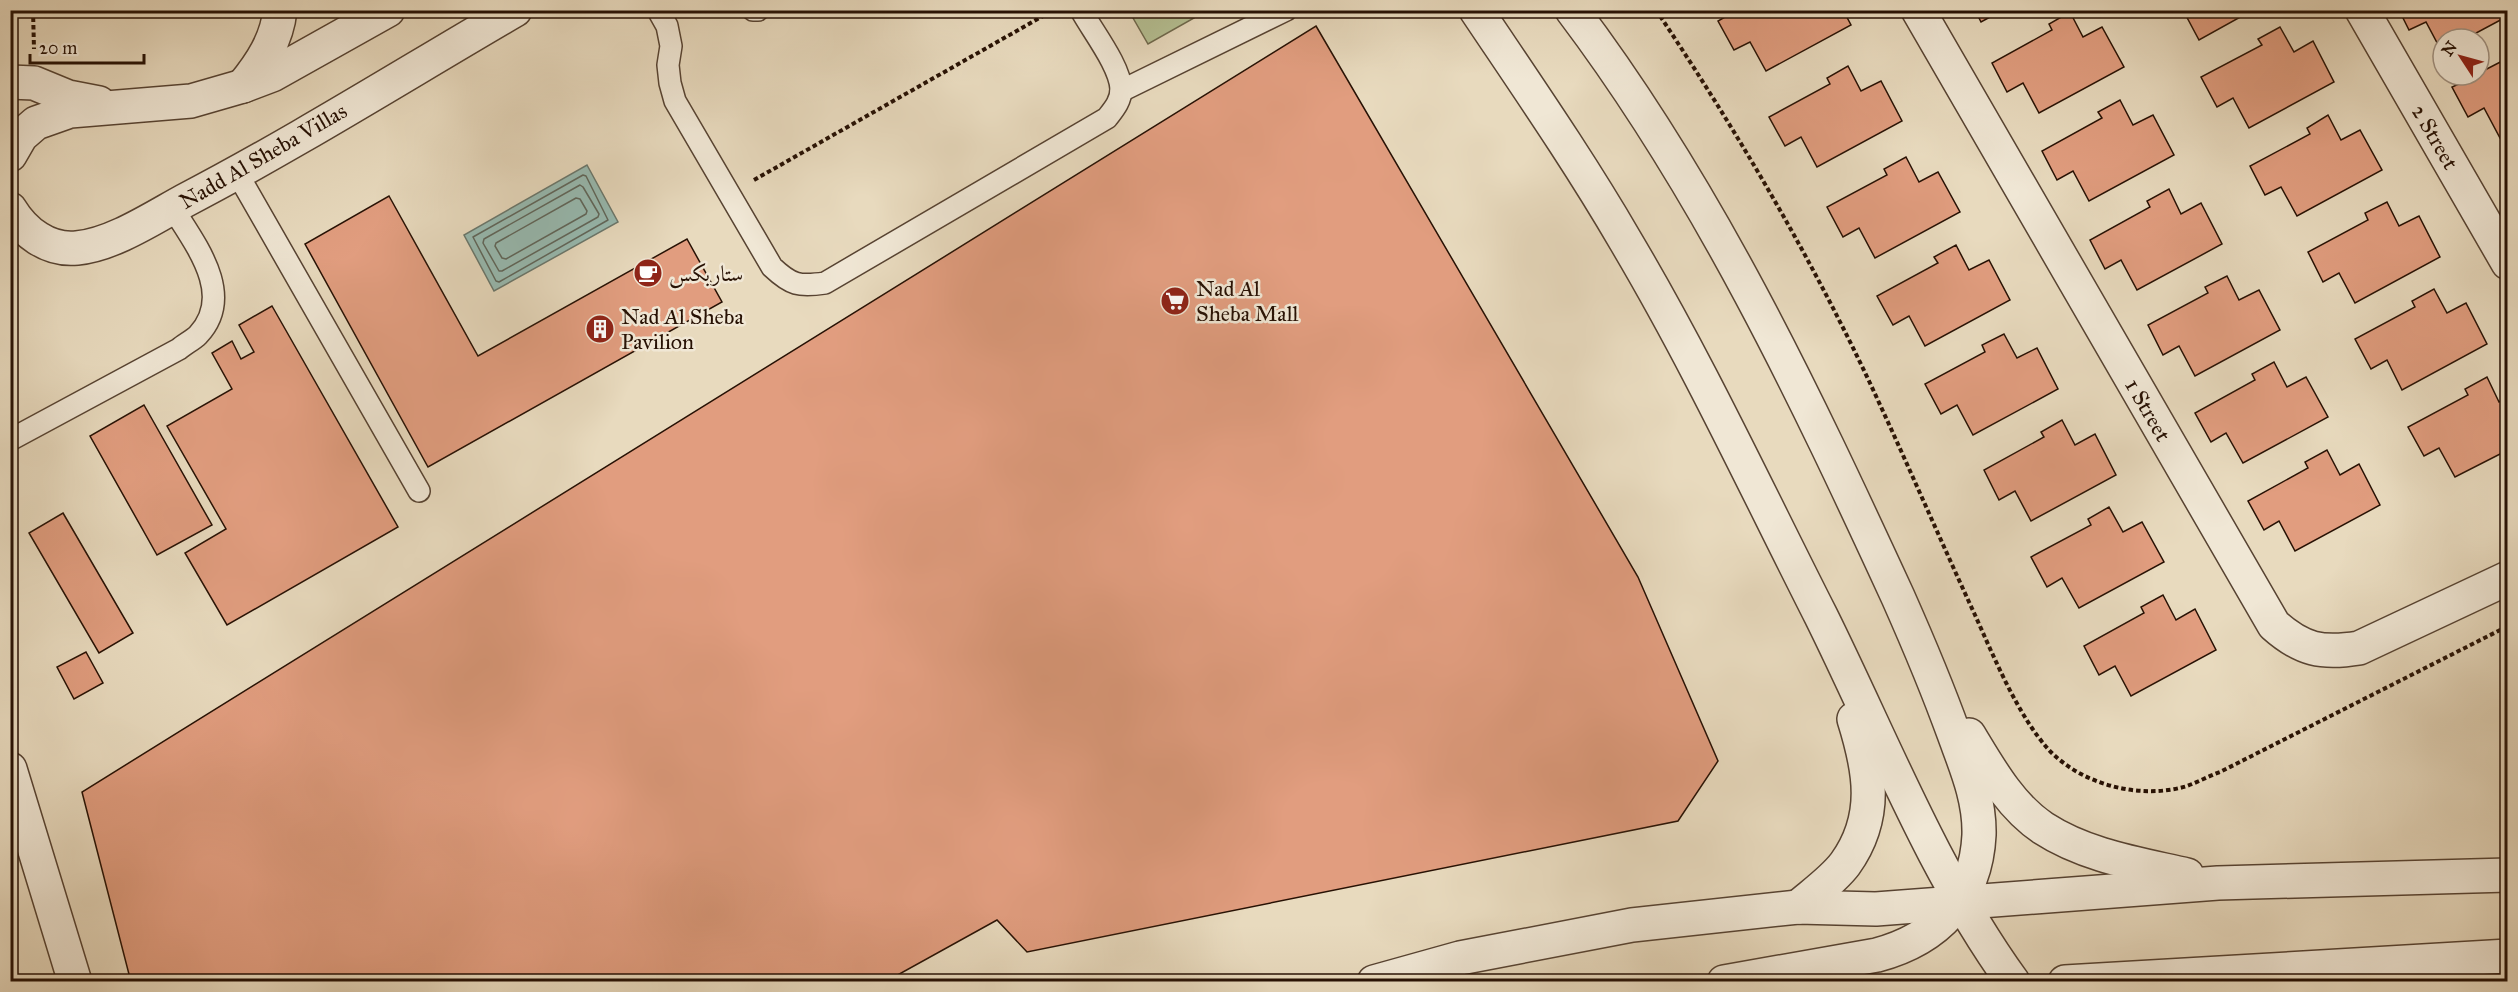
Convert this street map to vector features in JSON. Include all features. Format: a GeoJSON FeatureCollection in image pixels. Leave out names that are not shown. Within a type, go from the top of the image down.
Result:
{"type":"FeatureCollection","features":[{"type":"Feature","properties":{"kind":"street"},"geometry":{"type":"LineString","coordinates":[[243,86],[259,65],[272,42],[280,10]]}},
{"type":"Feature","properties":{"kind":"street"},"geometry":{"type":"LineString","coordinates":[[10,155],[21,136],[36,123],[70,111],[191,100],[243,86],[272,75],[388,10]]}},
{"type":"Feature","properties":{"kind":"street","name":"Nadd Al Sheba Villas"},"geometry":{"type":"LineString","coordinates":[[10,209],[26,231],[48,244],[74,249],[100,244],[237,173],[515,10]]}},
{"type":"Feature","properties":{"kind":"street"},"geometry":{"type":"LineString","coordinates":[[1572,10],[1650,119],[1732,258],[1807,403],[1932,672],[1975,790],[1979,833],[1974,865],[1960,901],[1937,926],[1924,936],[1902,948],[1877,955],[1724,981]]}},
{"type":"Feature","properties":{"kind":"street"},"geometry":{"type":"LineString","coordinates":[[1594,10],[1604,30],[1615,67]]}},
{"type":"Feature","properties":{"kind":"street","name":"1 Street"},"geometry":{"type":"LineString","coordinates":[[1918,10],[2274,625],[2291,640],[2313,649],[2336,652],[2359,648],[2508,578]]}},
{"type":"Feature","properties":{"kind":"street","name":"2 Street"},"geometry":{"type":"LineString","coordinates":[[2362,10],[2508,263]]}},
{"type":"Feature","properties":{"kind":"street"},"geometry":{"type":"LineString","coordinates":[[1477,13],[1566,143],[1626,240],[1681,340],[1823,620],[1960,901],[2013,981]]}},
{"type":"Feature","properties":{"kind":"street"},"geometry":{"type":"LineString","coordinates":[[10,82],[34,83],[68,97],[121,107]]}},
{"type":"Feature","properties":{"kind":"street"},"geometry":{"type":"LineString","coordinates":[[1798,908],[1844,866],[1856,847],[1867,812],[1870,785],[1864,752],[1823,620]]}},
{"type":"Feature","properties":{"kind":"street"},"geometry":{"type":"LineString","coordinates":[[1932,672],[1997,779],[2018,805],[2042,827],[2071,843],[2101,855],[2218,882]]}},
{"type":"Feature","properties":{"kind":"street"},"geometry":{"type":"LineString","coordinates":[[10,769],[75,981]]}},
{"type":"Feature","properties":{"kind":"street"},"geometry":{"type":"LineString","coordinates":[[1374,981],[1460,958],[1632,925],[1798,908],[1876,909],[2218,882],[2508,876]]}},
{"type":"Feature","properties":{"kind":"street"},"geometry":{"type":"LineString","coordinates":[[2065,981],[2508,956]]}},
{"type":"Feature","properties":{"kind":"lane"},"geometry":{"type":"LineString","coordinates":[[658,10],[667,26],[670,46],[669,83],[675,101],[772,267],[786,281],[805,286],[825,283],[1107,118],[1117,106],[1121,91],[1118,74],[1081,10]]}},
{"type":"Feature","properties":{"kind":"lane"},"geometry":{"type":"LineString","coordinates":[[753,10],[758,10]]}},
{"type":"Feature","properties":{"kind":"lane"},"geometry":{"type":"LineString","coordinates":[[1121,91],[1286,10]]}},
{"type":"Feature","properties":{"kind":"lane"},"geometry":{"type":"LineString","coordinates":[[237,173],[419,491]]}},
{"type":"Feature","properties":{"kind":"lane"},"geometry":{"type":"LineString","coordinates":[[10,440],[180,349],[199,334],[211,314],[215,290],[198,249],[172,207]]}},
{"type":"Feature","properties":{"kind":"path"},"geometry":{"type":"LineString","coordinates":[[728,195],[1054,10]]}},
{"type":"Feature","properties":{"kind":"path"},"geometry":{"type":"LineString","coordinates":[[1656,10],[1697,71],[1787,223],[1868,379],[1985,636],[2027,722],[2050,751],[2079,773],[2113,787],[2150,791],[2186,786],[2220,772],[2508,626]]}},
{"type":"Feature","properties":{"kind":"green space"},"geometry":{"type":"Polygon","coordinates":[[[1129,11],[1189,11],[1194,18],[1148,44],[1129,11]]]}},
{"type":"Feature","properties":{"kind":"water"},"geometry":{"type":"Polygon","coordinates":[[[587,165],[618,222],[494,291],[464,235],[587,165]]]}},
{"type":"Feature","properties":{"kind":"building"},"geometry":{"type":"Polygon","coordinates":[[[10,10],[20,10],[10,37],[10,10]]]}},
{"type":"Feature","properties":{"kind":"building"},"geometry":{"type":"Polygon","coordinates":[[[1737,10],[1843,10],[1851,25],[1766,71],[1750,42],[1734,50],[1718,21],[1737,10]]]}},
{"type":"Feature","properties":{"kind":"building"},"geometry":{"type":"Polygon","coordinates":[[[1975,10],[2003,10],[1981,22],[1975,10]]]}},
{"type":"Feature","properties":{"kind":"building"},"geometry":{"type":"Polygon","coordinates":[[[2183,10],[2253,10],[2199,40],[2183,10]]]}},
{"type":"Feature","properties":{"kind":"building"},"geometry":{"type":"Polygon","coordinates":[[[2399,10],[2508,10],[2508,16],[2487,27],[2431,27],[2431,31],[2426,22],[2409,30],[2399,10]]]}},
{"type":"Feature","properties":{"kind":"building"},"geometry":{"type":"Polygon","coordinates":[[[2070,12],[2083,37],[2102,27],[2124,67],[2039,113],[2023,83],[2007,92],[1992,63],[2052,30],[2049,24],[2070,12]]]}},
{"type":"Feature","properties":{"kind":"building","name":"Nad Al Sheba Mall"},"geometry":{"type":"Polygon","coordinates":[[[1316,26],[1638,577],[1718,761],[1678,821],[1027,952],[997,920],[885,982],[131,982],[82,792],[1316,26]]]}},
{"type":"Feature","properties":{"kind":"building"},"geometry":{"type":"Polygon","coordinates":[[[2280,27],[2294,52],[2313,41],[2334,82],[2249,128],[2233,98],[2217,107],[2201,77],[2262,45],[2258,39],[2280,27]]]}},
{"type":"Feature","properties":{"kind":"building"},"geometry":{"type":"Polygon","coordinates":[[[2508,58],[2508,134],[2500,138],[2484,108],[2468,117],[2452,87],[2491,87],[2491,67],[2508,58]]]}},
{"type":"Feature","properties":{"kind":"building"},"geometry":{"type":"Polygon","coordinates":[[[1848,66],[1861,91],[1881,81],[1902,121],[1817,167],[1801,137],[1785,146],[1769,117],[1830,84],[1827,78],[1848,66]]]}},
{"type":"Feature","properties":{"kind":"building"},"geometry":{"type":"Polygon","coordinates":[[[2120,100],[2133,125],[2153,115],[2174,155],[2089,201],[2073,171],[2057,180],[2042,151],[2102,118],[2098,112],[2120,100]]]}},
{"type":"Feature","properties":{"kind":"building"},"geometry":{"type":"Polygon","coordinates":[[[2328,115],[2341,140],[2360,130],[2382,170],[2297,216],[2281,187],[2265,195],[2250,166],[2310,134],[2307,128],[2328,115]]]}},
{"type":"Feature","properties":{"kind":"building"},"geometry":{"type":"Polygon","coordinates":[[[1906,157],[1919,182],[1938,172],[1960,212],[1875,258],[1859,228],[1843,237],[1827,207],[1887,175],[1884,169],[1906,157]]]}},
{"type":"Feature","properties":{"kind":"building"},"geometry":{"type":"Polygon","coordinates":[[[2169,189],[2181,214],[2201,203],[2222,244],[2137,290],[2121,260],[2105,269],[2090,240],[2150,207],[2147,201],[2169,189]]]}},
{"type":"Feature","properties":{"kind":"building","name":"Nad Al Sheba Pavilion"},"geometry":{"type":"Polygon","coordinates":[[[389,196],[478,356],[687,239],[722,302],[428,467],[305,244],[389,196]]]}},
{"type":"Feature","properties":{"kind":"building"},"geometry":{"type":"Polygon","coordinates":[[[2387,202],[2399,226],[2419,216],[2440,257],[2355,303],[2339,273],[2323,282],[2308,252],[2368,220],[2365,213],[2387,202]]]}},
{"type":"Feature","properties":{"kind":"building"},"geometry":{"type":"Polygon","coordinates":[[[1956,245],[1969,270],[1989,260],[2010,300],[1925,346],[1909,316],[1893,325],[1877,296],[1938,263],[1934,257],[1956,245]]]}},
{"type":"Feature","properties":{"kind":"building"},"geometry":{"type":"Polygon","coordinates":[[[2227,276],[2239,300],[2259,290],[2280,330],[2195,376],[2179,346],[2163,355],[2148,325],[2208,293],[2205,287],[2227,276]]]}},
{"type":"Feature","properties":{"kind":"building"},"geometry":{"type":"Polygon","coordinates":[[[2434,289],[2447,313],[2466,303],[2487,344],[2402,390],[2387,360],[2371,369],[2355,339],[2415,307],[2412,301],[2434,289]]]}},
{"type":"Feature","properties":{"kind":"building"},"geometry":{"type":"Polygon","coordinates":[[[272,306],[398,527],[227,625],[185,553],[226,529],[167,426],[232,389],[212,353],[232,341],[241,359],[254,352],[239,325],[272,306]]]}},
{"type":"Feature","properties":{"kind":"building"},"geometry":{"type":"Polygon","coordinates":[[[2004,334],[2017,358],[2037,348],[2058,389],[1973,435],[1957,405],[1941,414],[1925,384],[1985,352],[1982,345],[2004,334]]]}},
{"type":"Feature","properties":{"kind":"building"},"geometry":{"type":"Polygon","coordinates":[[[2274,362],[2287,387],[2306,377],[2328,417],[2243,463],[2226,433],[2211,442],[2195,413],[2255,380],[2252,374],[2274,362]]]}},
{"type":"Feature","properties":{"kind":"building"},"geometry":{"type":"Polygon","coordinates":[[[2487,377],[2499,402],[2508,397],[2508,450],[2455,477],[2439,448],[2424,456],[2408,427],[2468,395],[2465,389],[2487,377]]]}},
{"type":"Feature","properties":{"kind":"building"},"geometry":{"type":"Polygon","coordinates":[[[144,405],[212,525],[157,555],[90,436],[144,405]]]}},
{"type":"Feature","properties":{"kind":"building"},"geometry":{"type":"Polygon","coordinates":[[[2062,420],[2075,445],[2095,434],[2116,475],[2031,521],[2015,491],[1999,500],[1984,470],[2044,437],[2041,432],[2062,420]]]}},
{"type":"Feature","properties":{"kind":"building"},"geometry":{"type":"Polygon","coordinates":[[[2327,450],[2340,475],[2359,464],[2380,505],[2295,551],[2279,521],[2264,530],[2248,501],[2308,468],[2305,462],[2327,450]]]}},
{"type":"Feature","properties":{"kind":"building"},"geometry":{"type":"Polygon","coordinates":[[[2109,507],[2123,532],[2142,522],[2164,562],[2079,608],[2062,578],[2047,587],[2031,557],[2091,525],[2088,519],[2109,507]]]}},
{"type":"Feature","properties":{"kind":"building"},"geometry":{"type":"Polygon","coordinates":[[[63,513],[133,633],[99,653],[29,533],[63,513]]]}},
{"type":"Feature","properties":{"kind":"building"},"geometry":{"type":"Polygon","coordinates":[[[2163,595],[2176,620],[2195,609],[2216,650],[2131,696],[2115,666],[2099,675],[2084,646],[2144,613],[2141,607],[2163,595]]]}},
{"type":"Feature","properties":{"kind":"building"},"geometry":{"type":"Polygon","coordinates":[[[86,652],[103,683],[74,699],[57,667],[86,652]]]}},
{"type":"Feature","properties":{"kind":"place","name":"ستاربكس"},"geometry":{"type":"Point","coordinates":[648,273]}},
{"type":"Feature","properties":{"kind":"place","name":"Nad Al Sheba Mall"},"geometry":{"type":"Point","coordinates":[1175,301]}},
{"type":"Feature","properties":{"kind":"place","name":"Nad Al Sheba Pavilion"},"geometry":{"type":"Point","coordinates":[600,329]}}]}
